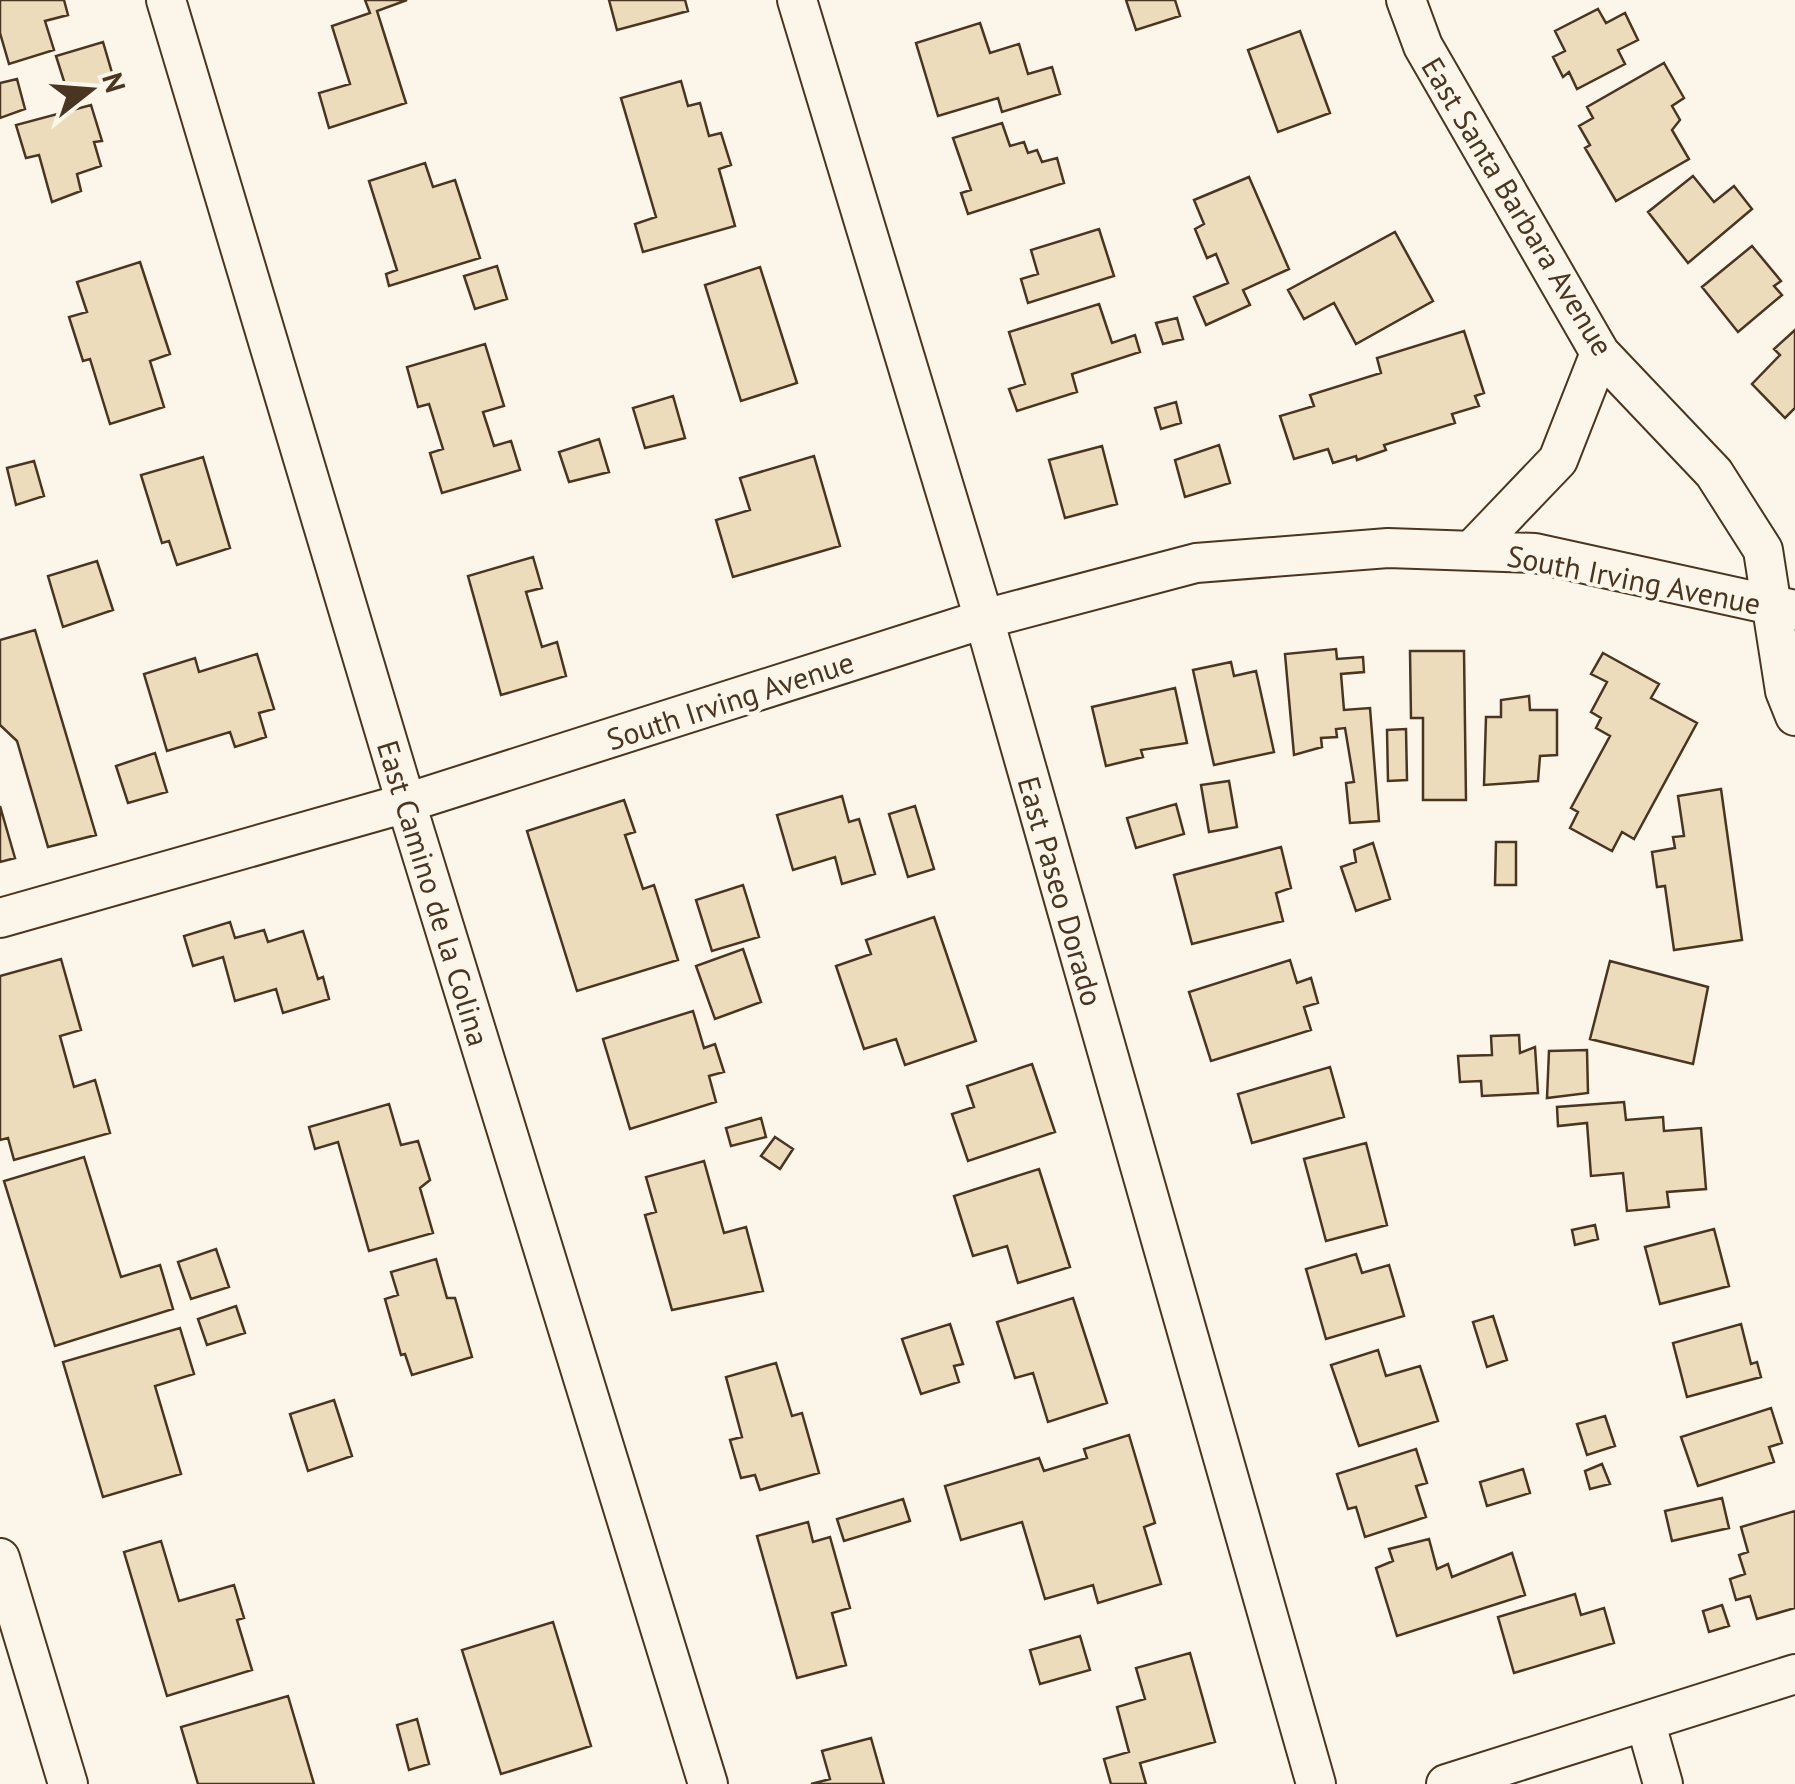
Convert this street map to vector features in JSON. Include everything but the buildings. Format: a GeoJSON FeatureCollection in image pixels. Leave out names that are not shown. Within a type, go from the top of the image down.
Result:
{"type":"FeatureCollection","features":[{"type":"Feature","properties":{"kind":"street","name":"East Camino de la Colina"},"geometry":{"type":"LineString","coordinates":[[166,0],[406,804],[708,1784]]}},
{"type":"Feature","properties":{"kind":"street","name":"East Paseo Dorado"},"geometry":{"type":"LineString","coordinates":[[798,0],[984,619],[1316,1784]]}},
{"type":"Feature","properties":{"kind":"street","name":"East Santa Barbara Avenue"},"geometry":{"type":"LineString","coordinates":[[1406,0],[1423,46],[1600,353],[1714,473],[1763,550],[1783,608],[1785,691],[1795,716]]}},
{"type":"Feature","properties":{"kind":"street","name":"South Irving Avenue"},"geometry":{"type":"LineString","coordinates":[[1472,550],[1520,506],[1558,460],[1600,353]]}},
{"type":"Feature","properties":{"kind":"street","name":"South Irving Avenue"},"geometry":{"type":"LineString","coordinates":[[0,918],[406,804],[984,619],[1196,563],[1388,548],[1535,553],[1783,608]]}},
{"type":"Feature","properties":{"kind":"street"},"geometry":{"type":"LineString","coordinates":[[0,1558],[68,1784]]}},
{"type":"Feature","properties":{"kind":"street"},"geometry":{"type":"LineString","coordinates":[[1446,1784],[1795,1674]]}},
{"type":"Feature","properties":{"kind":"street"},"geometry":{"type":"LineString","coordinates":[[1646,1724],[1663,1784]]}}]}
